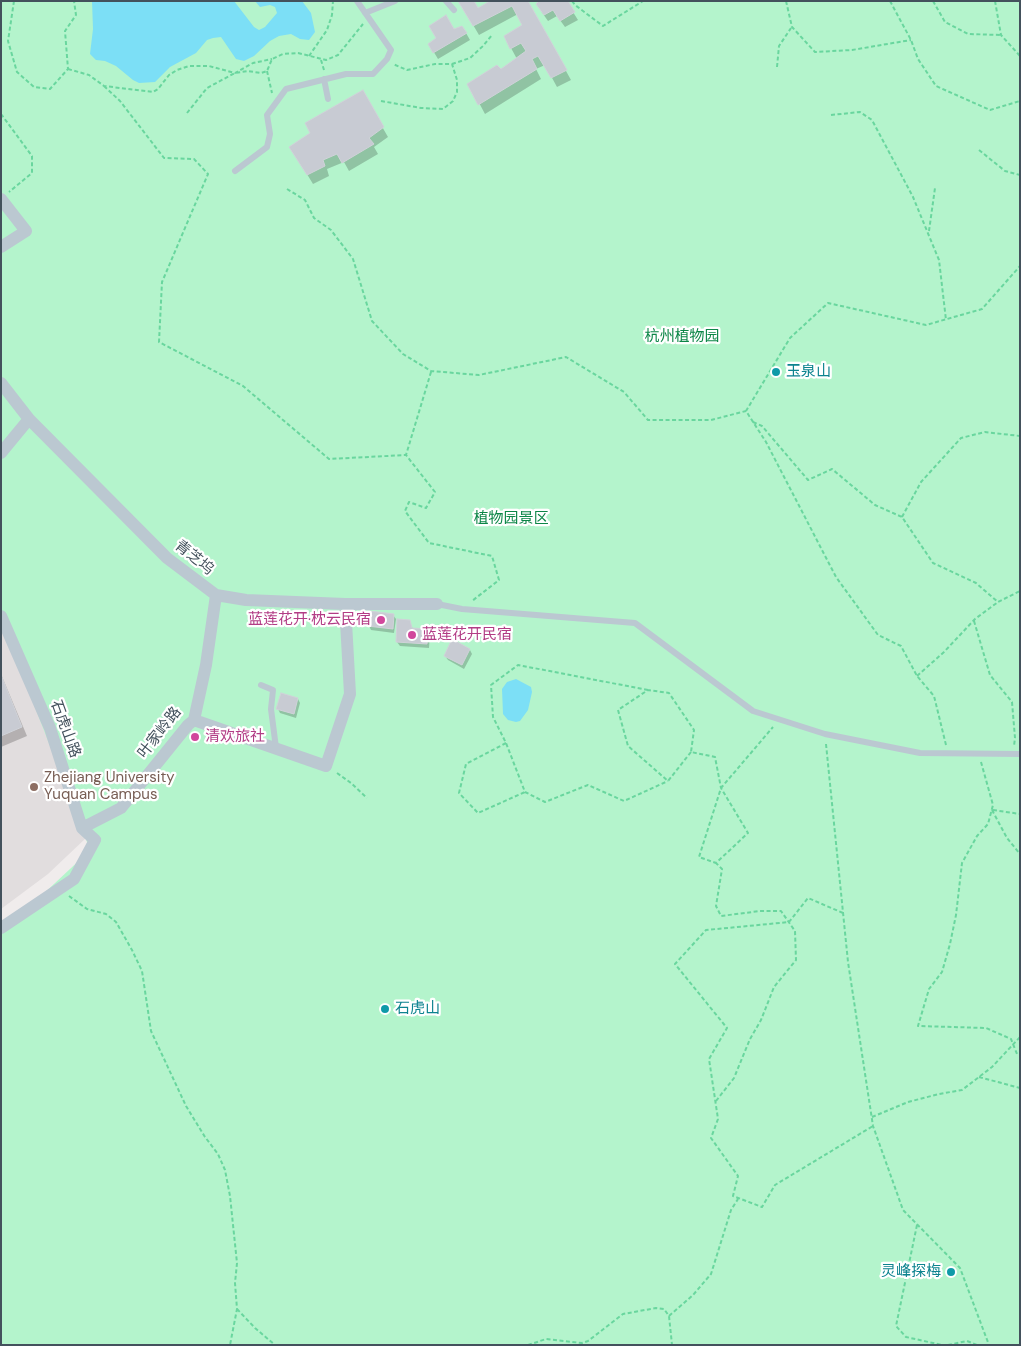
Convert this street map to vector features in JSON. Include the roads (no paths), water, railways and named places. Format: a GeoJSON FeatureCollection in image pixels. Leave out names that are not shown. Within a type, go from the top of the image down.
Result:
{"type":"FeatureCollection","features":[{"type":"Feature","properties":{"kind":"street"},"geometry":{"type":"LineString","coordinates":[[1,247],[26,231],[5,195]]}},
{"type":"Feature","properties":{"kind":"street","name":"青芝坞"},"geometry":{"type":"LineString","coordinates":[[1,383],[29,419],[167,558],[216,595],[246,600],[346,604],[437,604]]}},
{"type":"Feature","properties":{"kind":"street"},"geometry":{"type":"LineString","coordinates":[[1,453],[29,419]]}},
{"type":"Feature","properties":{"kind":"street","name":"叶家岭路"},"geometry":{"type":"LineString","coordinates":[[82,828],[121,808],[194,720],[206,665],[216,595]]}},
{"type":"Feature","properties":{"kind":"street"},"geometry":{"type":"LineString","coordinates":[[194,720],[326,766],[350,694],[346,604]]}},
{"type":"Feature","properties":{"kind":"street","name":"石虎山路"},"geometry":{"type":"LineString","coordinates":[[1,616],[50,728],[82,828],[95,840],[74,879],[1,928]]}},
{"type":"Feature","properties":{"kind":"lane"},"geometry":{"type":"LineString","coordinates":[[235,171],[267,147],[270,134],[266,115],[286,89],[346,74],[373,74],[388,59],[392,50],[356,1]]}},
{"type":"Feature","properties":{"kind":"lane"},"geometry":{"type":"LineString","coordinates":[[367,15],[395,1]]}},
{"type":"Feature","properties":{"kind":"lane"},"geometry":{"type":"LineString","coordinates":[[446,1],[454,10]]}},
{"type":"Feature","properties":{"kind":"lane"},"geometry":{"type":"LineString","coordinates":[[324,79],[328,99]]}},
{"type":"Feature","properties":{"kind":"lane"},"geometry":{"type":"LineString","coordinates":[[437,604],[462,608],[635,623],[753,711],[825,734],[920,753],[1016,754]]}},
{"type":"Feature","properties":{"kind":"lane"},"geometry":{"type":"LineString","coordinates":[[261,685],[273,690],[271,709],[276,748]]}},
{"type":"Feature","properties":{"kind":"water"},"geometry":{"type":"Polygon","coordinates":[[[92,1],[234,1],[254,27],[259,30],[265,27],[277,13],[275,7],[270,5],[260,7],[255,1],[302,1],[311,13],[315,32],[309,40],[300,39],[291,34],[279,36],[270,41],[254,56],[244,61],[236,59],[221,37],[213,38],[207,40],[196,53],[170,67],[155,82],[139,83],[116,66],[105,61],[96,60],[90,54],[93,29],[92,1]]]}},
{"type":"Feature","properties":{"kind":"water"},"geometry":{"type":"Polygon","coordinates":[[[516,679],[531,687],[532,692],[528,710],[520,721],[516,722],[508,720],[503,714],[502,689],[507,682],[516,679]]]}},
{"type":"Feature","properties":{"kind":"place","name":"玉泉山"},"geometry":{"type":"Point","coordinates":[776,372]}},
{"type":"Feature","properties":{"kind":"place","name":"蓝莲花开·枕云民宿"},"geometry":{"type":"Point","coordinates":[381,620]}},
{"type":"Feature","properties":{"kind":"place","name":"蓝莲花开民宿"},"geometry":{"type":"Point","coordinates":[412,635]}},
{"type":"Feature","properties":{"kind":"place","name":"清欢旅社"},"geometry":{"type":"Point","coordinates":[195,737]}},
{"type":"Feature","properties":{"kind":"place","name":"Zhejiang University Yuquan Campus"},"geometry":{"type":"Point","coordinates":[34,787]}},
{"type":"Feature","properties":{"kind":"place","name":"石虎山"},"geometry":{"type":"Point","coordinates":[385,1009]}},
{"type":"Feature","properties":{"kind":"place","name":"灵峰探梅"},"geometry":{"type":"Point","coordinates":[951,1272]}},
{"type":"Feature","properties":{"kind":"park label","name":"杭州植物园"},"geometry":{"type":"Point","coordinates":[682,337]}},
{"type":"Feature","properties":{"kind":"park label","name":"植物园景区"},"geometry":{"type":"Point","coordinates":[511,519]}}]}
